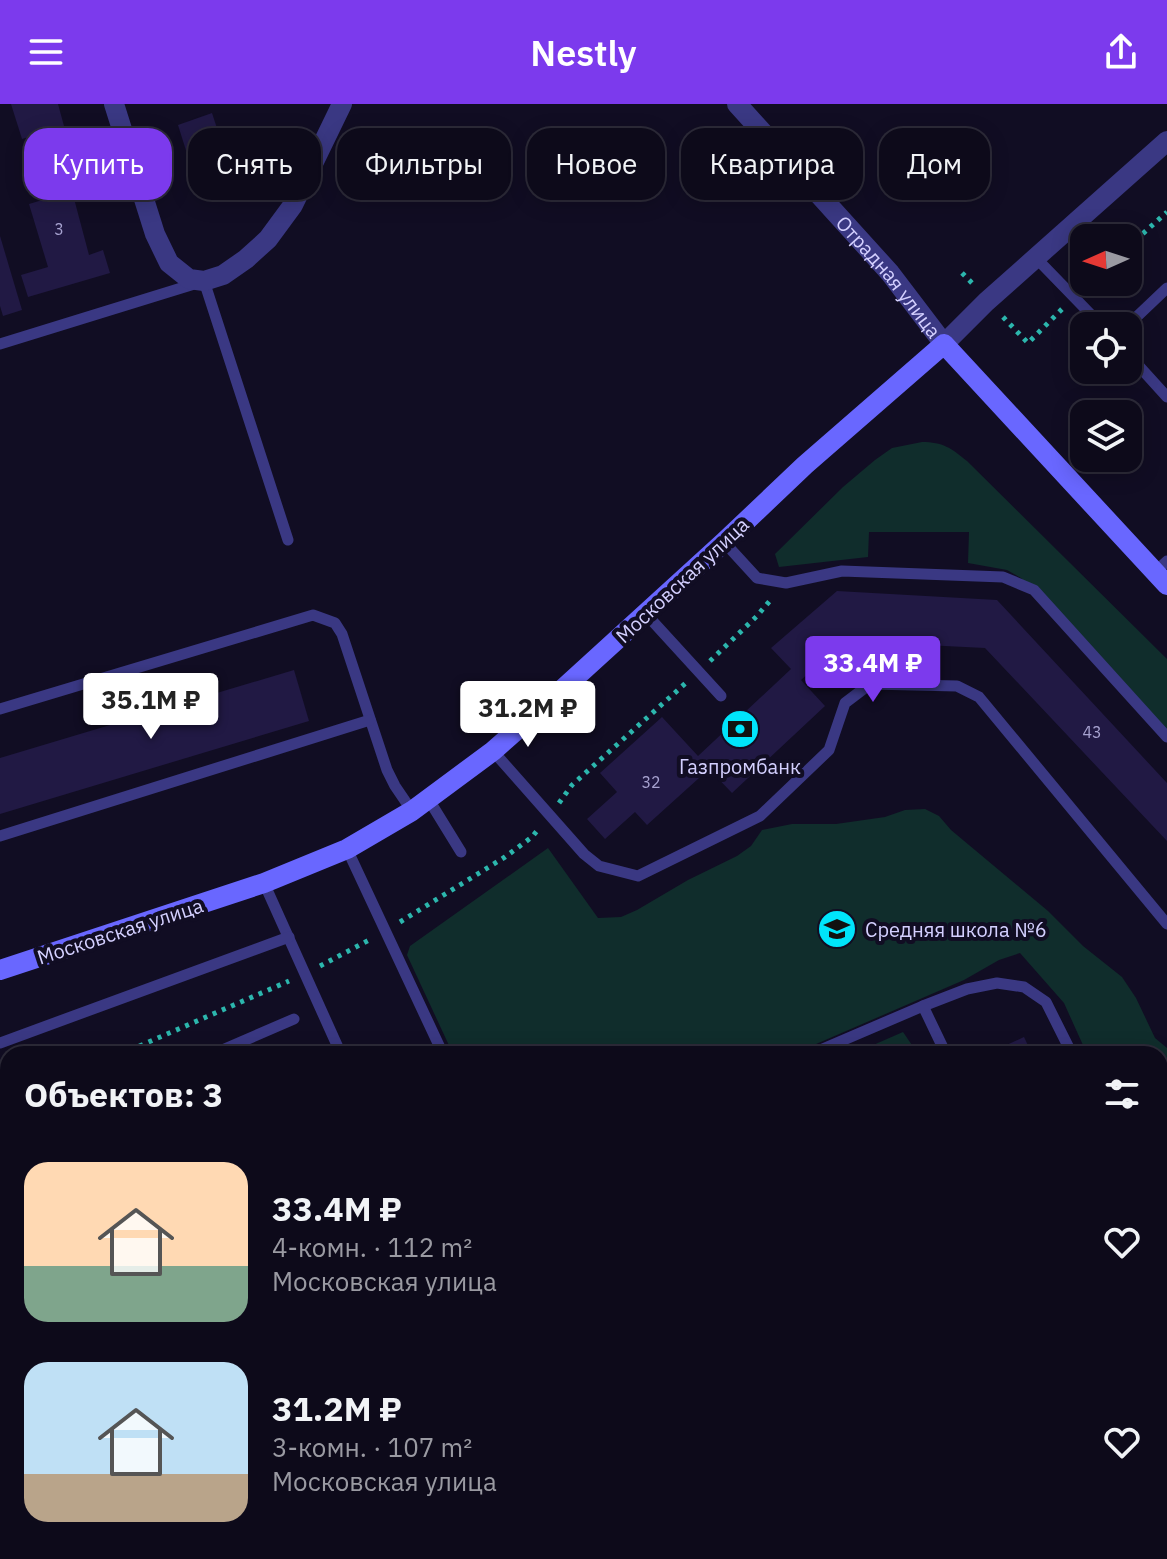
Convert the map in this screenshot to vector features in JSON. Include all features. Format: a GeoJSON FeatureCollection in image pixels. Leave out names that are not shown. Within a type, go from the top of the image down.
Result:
{"type":"FeatureCollection","features":[{"type":"Feature","properties":{"kind":"main road","name":"Московская улица"},"geometry":{"type":"LineString","coordinates":[[0,970],[264,883],[347,849],[421,806],[493,751],[805,465],[944,344]]}},
{"type":"Feature","properties":{"kind":"main road"},"geometry":{"type":"LineString","coordinates":[[944,344],[1163,573]]}},
{"type":"Feature","properties":{"kind":"street"},"geometry":{"type":"LineString","coordinates":[[114,104],[155,234],[169,263],[196,280],[223,275],[268,239],[293,205],[342,104]]}},
{"type":"Feature","properties":{"kind":"street","name":"Отрадная улица"},"geometry":{"type":"LineString","coordinates":[[737,104],[890,273],[944,344]]}},
{"type":"Feature","properties":{"kind":"street","name":"Московская улица"},"geometry":{"type":"LineString","coordinates":[[944,344],[1167,141]]}},
{"type":"Feature","properties":{"kind":"lane"},"geometry":{"type":"LineString","coordinates":[[1036,258],[1070,292]]}},
{"type":"Feature","properties":{"kind":"lane"},"geometry":{"type":"LineString","coordinates":[[0,344],[196,280],[288,540]]}},
{"type":"Feature","properties":{"kind":"lane"},"geometry":{"type":"LineString","coordinates":[[1142,312],[1167,288]]}},
{"type":"Feature","properties":{"kind":"lane"},"geometry":{"type":"LineString","coordinates":[[1074,296],[1089,312]]}},
{"type":"Feature","properties":{"kind":"lane"},"geometry":{"type":"LineString","coordinates":[[1142,369],[1167,397]]}},
{"type":"Feature","properties":{"kind":"lane"},"geometry":{"type":"LineString","coordinates":[[724,542],[757,578],[786,583],[842,571],[1003,577],[1034,590],[1167,737]]}},
{"type":"Feature","properties":{"kind":"lane"},"geometry":{"type":"LineString","coordinates":[[646,614],[721,696]]}},
{"type":"Feature","properties":{"kind":"lane"},"geometry":{"type":"LineString","coordinates":[[0,709],[313,615],[335,623],[342,634],[395,786],[421,806],[461,852]]}},
{"type":"Feature","properties":{"kind":"lane"},"geometry":{"type":"LineString","coordinates":[[493,751],[584,854],[599,866],[638,876],[760,816],[829,750],[845,703],[870,684],[957,686],[979,697],[1167,924]]}},
{"type":"Feature","properties":{"kind":"lane"},"geometry":{"type":"LineString","coordinates":[[0,836],[370,720]]}},
{"type":"Feature","properties":{"kind":"lane"},"geometry":{"type":"LineString","coordinates":[[347,849],[439,1046]]}},
{"type":"Feature","properties":{"kind":"lane"},"geometry":{"type":"LineString","coordinates":[[264,883],[337,1046]]}},
{"type":"Feature","properties":{"kind":"lane"},"geometry":{"type":"LineString","coordinates":[[0,1043],[289,937]]}},
{"type":"Feature","properties":{"kind":"lane"},"geometry":{"type":"LineString","coordinates":[[830,1046],[967,989],[997,983],[1024,987],[1046,1002],[1068,1046]]}},
{"type":"Feature","properties":{"kind":"lane"},"geometry":{"type":"LineString","coordinates":[[923,1006],[942,1046]]}},
{"type":"Feature","properties":{"kind":"lane"},"geometry":{"type":"LineString","coordinates":[[232,1046],[294,1019]]}},
{"type":"Feature","properties":{"kind":"path"},"geometry":{"type":"LineString","coordinates":[[1142,234],[1167,212]]}},
{"type":"Feature","properties":{"kind":"path"},"geometry":{"type":"LineString","coordinates":[[962,273],[1028,343],[1074,296]]}},
{"type":"Feature","properties":{"kind":"path"},"geometry":{"type":"LineString","coordinates":[[139,1046],[305,974],[427,907],[505,857],[532,837],[572,785],[698,672],[757,616],[786,583]]}},
{"type":"Feature","properties":{"kind":"green space"},"geometry":{"type":"Polygon","coordinates":[[[922,442],[946,447],[967,461],[1167,659],[1167,735],[1021,578],[1007,570],[968,563],[969,532],[869,532],[868,557],[779,567],[775,554],[843,487],[892,448],[922,442]]]}},
{"type":"Feature","properties":{"kind":"green space","name":"Средняя школа №6"},"geometry":{"type":"Polygon","coordinates":[[[925,809],[939,816],[951,830],[1122,977],[1155,1038],[1165,1046],[1083,1046],[1064,1003],[1020,953],[811,1046],[449,1046],[407,955],[410,946],[548,848],[598,918],[621,917],[737,856],[751,846],[762,830],[792,824],[836,824],[885,817],[905,810],[925,809]]]}},
{"type":"Feature","properties":{"kind":"green space"},"geometry":{"type":"Polygon","coordinates":[[[903,1032],[913,1046],[871,1046],[903,1032]]]}},
{"type":"Feature","properties":{"kind":"building"},"geometry":{"type":"Polygon","coordinates":[[[11,104],[58,104],[64,126],[24,128],[22,139],[11,104]]]}},
{"type":"Feature","properties":{"kind":"building"},"geometry":{"type":"Polygon","coordinates":[[[212,113],[217,128],[188,128],[188,157],[178,125],[212,113]]]}},
{"type":"Feature","properties":{"kind":"building"},"geometry":{"type":"Polygon","coordinates":[[[42,200],[74,200],[89,255],[103,250],[110,273],[28,297],[21,275],[48,267],[29,204],[42,200]]]}},
{"type":"Feature","properties":{"kind":"building"},"geometry":{"type":"Polygon","coordinates":[[[0,236],[22,310],[3,316],[0,306],[0,236]]]}},
{"type":"Feature","properties":{"kind":"building"},"geometry":{"type":"Polygon","coordinates":[[[837,591],[997,600],[1167,783],[1167,841],[985,648],[844,641],[801,680],[825,706],[732,793],[709,769],[647,825],[635,812],[605,839],[587,819],[617,792],[600,773],[662,717],[698,756],[791,669],[771,648],[837,591]]]}},
{"type":"Feature","properties":{"kind":"building"},"geometry":{"type":"Polygon","coordinates":[[[294,670],[309,721],[0,814],[0,758],[294,670]]]}},
{"type":"Feature","properties":{"kind":"building"},"geometry":{"type":"Polygon","coordinates":[[[1024,1037],[1028,1046],[1004,1046],[1024,1037]]]}},
{"type":"Feature","properties":{"kind":"place","name":"Газпромбанк"},"geometry":{"type":"Point","coordinates":[740,729]}},
{"type":"Feature","properties":{"kind":"place","name":"Средняя школа №6"},"geometry":{"type":"Point","coordinates":[837,929]}}]}
